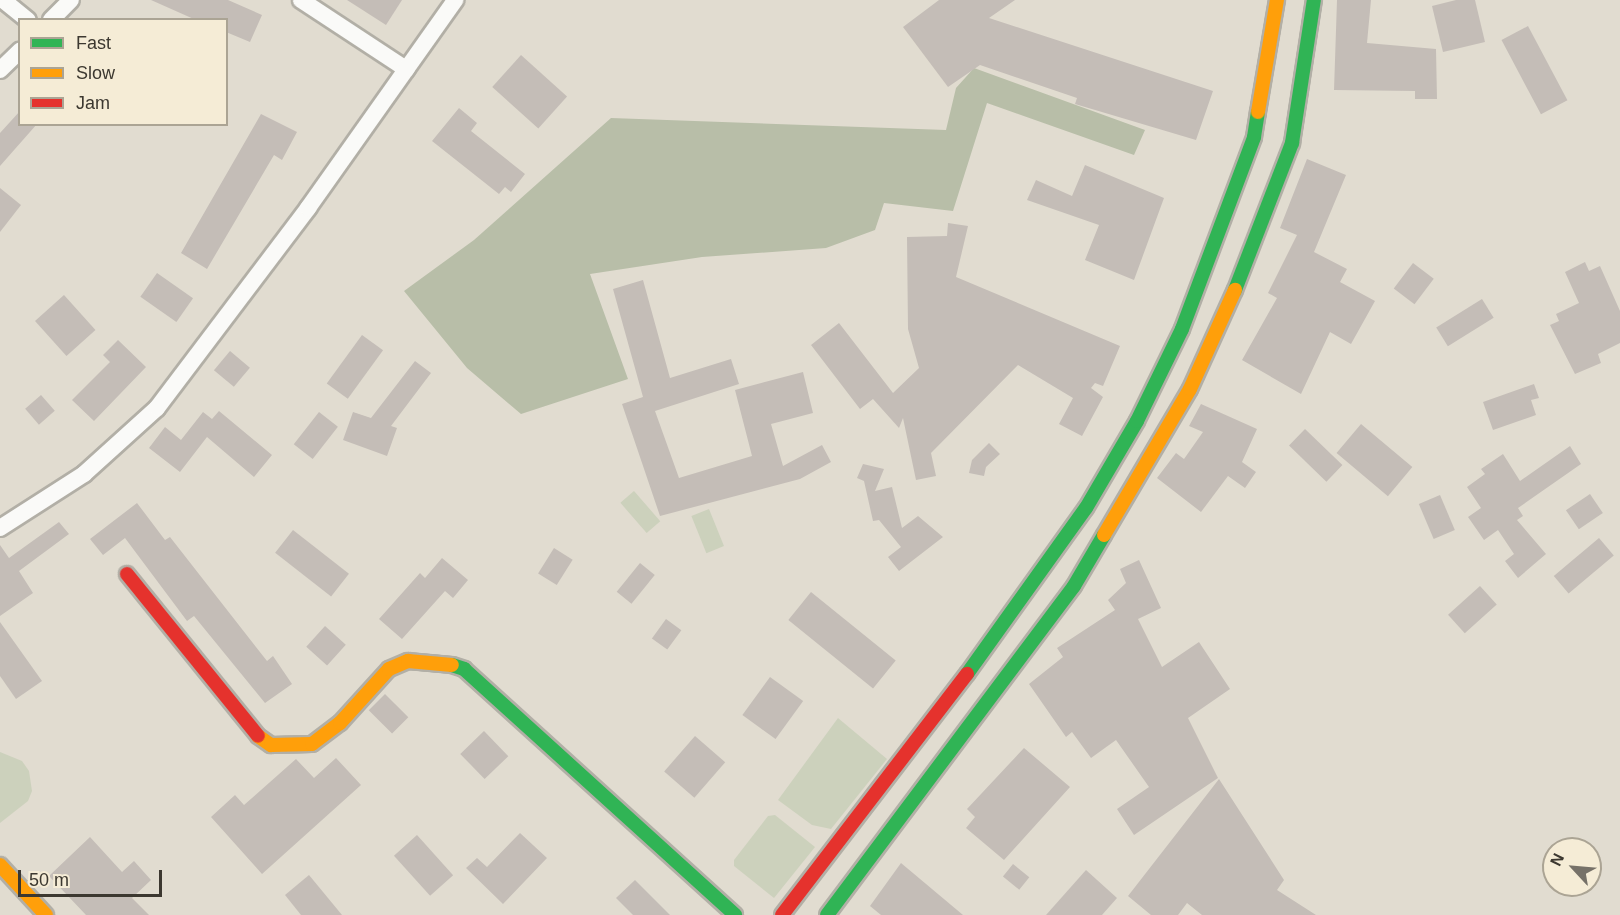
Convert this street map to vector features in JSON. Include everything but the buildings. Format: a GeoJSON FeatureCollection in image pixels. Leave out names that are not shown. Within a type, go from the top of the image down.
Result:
{"type":"FeatureCollection","features":[{"type":"Feature","properties":{"kind":"main road"},"geometry":{"type":"LineString","coordinates":[[782,915],[999,633],[1086,508],[1137,422],[1182,329],[1254,137],[1277,0]]}},
{"type":"Feature","properties":{"kind":"main road"},"geometry":{"type":"LineString","coordinates":[[827,915],[1024,654],[1114,523],[1190,389],[1258,238],[1292,143],[1314,0]]}},
{"type":"Feature","properties":{"kind":"main road"},"geometry":{"type":"LineString","coordinates":[[127,574],[257,736],[271,745],[312,744],[340,723],[389,669],[408,661],[442,662],[465,669],[735,915]]}},
{"type":"Feature","properties":{"kind":"main road"},"geometry":{"type":"LineString","coordinates":[[999,633],[1024,654]]}},
{"type":"Feature","properties":{"kind":"main road"},"geometry":{"type":"LineString","coordinates":[[0,865],[46,915]]}},
{"type":"Feature","properties":{"kind":"street"},"geometry":{"type":"LineString","coordinates":[[3,0],[26,18]]}},
{"type":"Feature","properties":{"kind":"street"},"geometry":{"type":"LineString","coordinates":[[53,18],[71,0]]}},
{"type":"Feature","properties":{"kind":"street"},"geometry":{"type":"LineString","coordinates":[[302,0],[406,69]]}},
{"type":"Feature","properties":{"kind":"street"},"geometry":{"type":"LineString","coordinates":[[0,528],[84,474],[157,408],[455,0]]}},
{"type":"Feature","properties":{"kind":"street"},"geometry":{"type":"LineString","coordinates":[[0,70],[18,53]]}},
{"type":"Feature","properties":{"kind":"green space"},"geometry":{"type":"Polygon","coordinates":[[[974,68],[1145,130],[1134,155],[987,103],[953,211],[884,203],[875,230],[826,248],[702,257],[590,274],[628,379],[521,414],[467,368],[404,291],[474,240],[611,118],[946,130],[956,88],[974,68]]]}},
{"type":"Feature","properties":{"kind":"green space"},"geometry":{"type":"Polygon","coordinates":[[[634,491],[660,521],[647,533],[620,503],[634,491]]]}},
{"type":"Feature","properties":{"kind":"green space"},"geometry":{"type":"Polygon","coordinates":[[[709,509],[724,546],[706,553],[691,516],[709,509]]]}},
{"type":"Feature","properties":{"kind":"green space"},"geometry":{"type":"Polygon","coordinates":[[[838,718],[887,759],[831,829],[812,825],[778,800],[838,718]]]}},
{"type":"Feature","properties":{"kind":"green space"},"geometry":{"type":"Polygon","coordinates":[[[0,752],[22,761],[29,771],[32,791],[28,801],[0,823],[0,752]]]}},
{"type":"Feature","properties":{"kind":"green space"},"geometry":{"type":"Polygon","coordinates":[[[775,815],[815,847],[774,898],[734,866],[734,860],[768,816],[775,815]]]}},
{"type":"Feature","properties":{"kind":"traffic: fast"},"geometry":{"type":"LineString","coordinates":[[1235,290],[1292,143],[1314,0]]}},
{"type":"Feature","properties":{"kind":"traffic: fast"},"geometry":{"type":"LineString","coordinates":[[967,674],[1086,508],[1137,421],[1182,329],[1254,137],[1258,112]]}},
{"type":"Feature","properties":{"kind":"traffic: fast"},"geometry":{"type":"LineString","coordinates":[[827,915],[1074,586],[1104,535]]}},
{"type":"Feature","properties":{"kind":"traffic: fast"},"geometry":{"type":"LineString","coordinates":[[452,665],[464,669],[735,915]]}},
{"type":"Feature","properties":{"kind":"traffic: slow"},"geometry":{"type":"LineString","coordinates":[[1258,112],[1277,0]]}},
{"type":"Feature","properties":{"kind":"traffic: slow"},"geometry":{"type":"LineString","coordinates":[[1104,535],[1190,389],[1235,290]]}},
{"type":"Feature","properties":{"kind":"traffic: slow"},"geometry":{"type":"LineString","coordinates":[[258,736],[271,745],[312,744],[340,723],[389,669],[408,661],[452,665]]}},
{"type":"Feature","properties":{"kind":"traffic: slow"},"geometry":{"type":"LineString","coordinates":[[0,865],[46,915]]}},
{"type":"Feature","properties":{"kind":"traffic: jam"},"geometry":{"type":"LineString","coordinates":[[127,574],[258,736]]}},
{"type":"Feature","properties":{"kind":"traffic: jam"},"geometry":{"type":"LineString","coordinates":[[782,915],[967,674]]}}]}
